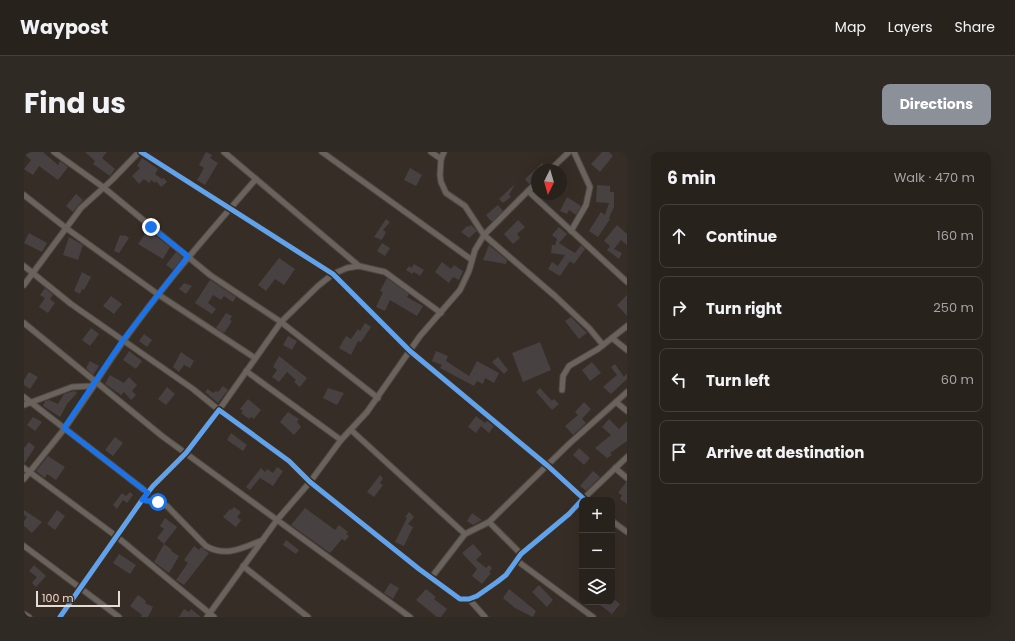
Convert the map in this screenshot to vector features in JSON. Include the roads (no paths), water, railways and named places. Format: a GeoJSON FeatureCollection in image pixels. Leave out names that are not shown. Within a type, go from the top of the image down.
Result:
{"type":"FeatureCollection","features":[{"type":"Feature","properties":{"kind":"street"},"geometry":{"type":"LineString","coordinates":[[54,152],[103,187],[210,275],[281,322],[378,398]]}},
{"type":"Feature","properties":{"kind":"street"},"geometry":{"type":"LineString","coordinates":[[24,285],[81,208],[140,152],[333,274],[410,351],[548,466],[580,497]]}},
{"type":"Feature","properties":{"kind":"street"},"geometry":{"type":"LineString","coordinates":[[224,152],[359,266]]}},
{"type":"Feature","properties":{"kind":"street"},"geometry":{"type":"LineString","coordinates":[[322,152],[472,260]]}},
{"type":"Feature","properties":{"kind":"street"},"geometry":{"type":"LineString","coordinates":[[431,152],[441,159]]}},
{"type":"Feature","properties":{"kind":"street"},"geometry":{"type":"LineString","coordinates":[[444,152],[441,159],[442,187],[451,197],[465,206],[484,235],[555,296],[589,328],[603,345]]}},
{"type":"Feature","properties":{"kind":"street"},"geometry":{"type":"LineString","coordinates":[[561,152],[565,156]]}},
{"type":"Feature","properties":{"kind":"street"},"geometry":{"type":"LineString","coordinates":[[556,164],[569,152]]}},
{"type":"Feature","properties":{"kind":"street"},"geometry":{"type":"LineString","coordinates":[[570,231],[586,205],[590,187],[574,152]]}},
{"type":"Feature","properties":{"kind":"street"},"geometry":{"type":"LineString","coordinates":[[24,479],[64,428],[123,340],[188,256],[256,179]]}},
{"type":"Feature","properties":{"kind":"street"},"geometry":{"type":"LineString","coordinates":[[24,468],[116,536],[210,616],[243,566],[277,520],[378,398],[410,351],[466,281],[475,250],[484,235],[531,188]]}},
{"type":"Feature","properties":{"kind":"street"},"geometry":{"type":"LineString","coordinates":[[528,191],[627,282]]}},
{"type":"Feature","properties":{"kind":"street"},"geometry":{"type":"LineString","coordinates":[[24,195],[66,228],[159,295],[255,358]]}},
{"type":"Feature","properties":{"kind":"street"},"geometry":{"type":"LineString","coordinates":[[24,266],[71,304],[193,389],[289,461],[310,482],[431,578],[460,599],[469,599],[487,590],[502,578],[521,554],[579,504]]}},
{"type":"Feature","properties":{"kind":"street"},"geometry":{"type":"LineString","coordinates":[[60,617],[142,500],[186,453],[219,410],[281,322],[318,286],[333,274],[347,268],[359,266],[385,272],[441,313]]}},
{"type":"Feature","properties":{"kind":"street"},"geometry":{"type":"LineString","coordinates":[[24,323],[186,453],[410,617]]}},
{"type":"Feature","properties":{"kind":"street"},"geometry":{"type":"LineString","coordinates":[[562,390],[566,369],[576,361],[603,345],[627,326]]}},
{"type":"Feature","properties":{"kind":"street"},"geometry":{"type":"LineString","coordinates":[[612,338],[627,350]]}},
{"type":"Feature","properties":{"kind":"street"},"geometry":{"type":"LineString","coordinates":[[246,371],[342,440]]}},
{"type":"Feature","properties":{"kind":"street"},"geometry":{"type":"LineString","coordinates":[[24,405],[72,387],[91,386],[96,382]]}},
{"type":"Feature","properties":{"kind":"street"},"geometry":{"type":"LineString","coordinates":[[431,578],[465,534],[489,522],[569,444],[627,392]]}},
{"type":"Feature","properties":{"kind":"street"},"geometry":{"type":"LineString","coordinates":[[24,396],[148,493]]}},
{"type":"Feature","properties":{"kind":"street"},"geometry":{"type":"LineString","coordinates":[[616,402],[627,411]]}},
{"type":"Feature","properties":{"kind":"street"},"geometry":{"type":"LineString","coordinates":[[351,430],[465,534]]}},
{"type":"Feature","properties":{"kind":"street"},"geometry":{"type":"LineString","coordinates":[[586,497],[627,457]]}},
{"type":"Feature","properties":{"kind":"street"},"geometry":{"type":"LineString","coordinates":[[615,468],[627,478]]}},
{"type":"Feature","properties":{"kind":"street"},"geometry":{"type":"LineString","coordinates":[[142,500],[167,506],[206,546],[214,551],[231,551],[264,539]]}},
{"type":"Feature","properties":{"kind":"street"},"geometry":{"type":"LineString","coordinates":[[489,522],[521,554]]}},
{"type":"Feature","properties":{"kind":"street"},"geometry":{"type":"LineString","coordinates":[[615,523],[627,532]]}},
{"type":"Feature","properties":{"kind":"street"},"geometry":{"type":"LineString","coordinates":[[24,546],[119,617]]}},
{"type":"Feature","properties":{"kind":"street"},"geometry":{"type":"LineString","coordinates":[[516,560],[593,617]]}},
{"type":"Feature","properties":{"kind":"street"},"geometry":{"type":"LineString","coordinates":[[243,566],[308,617]]}},
{"type":"Feature","properties":{"kind":"street"},"geometry":{"type":"LineString","coordinates":[[469,599],[485,617]]}},
{"type":"Feature","properties":{"kind":"street"},"geometry":{"type":"LineString","coordinates":[[24,614],[28,617]]}}]}
